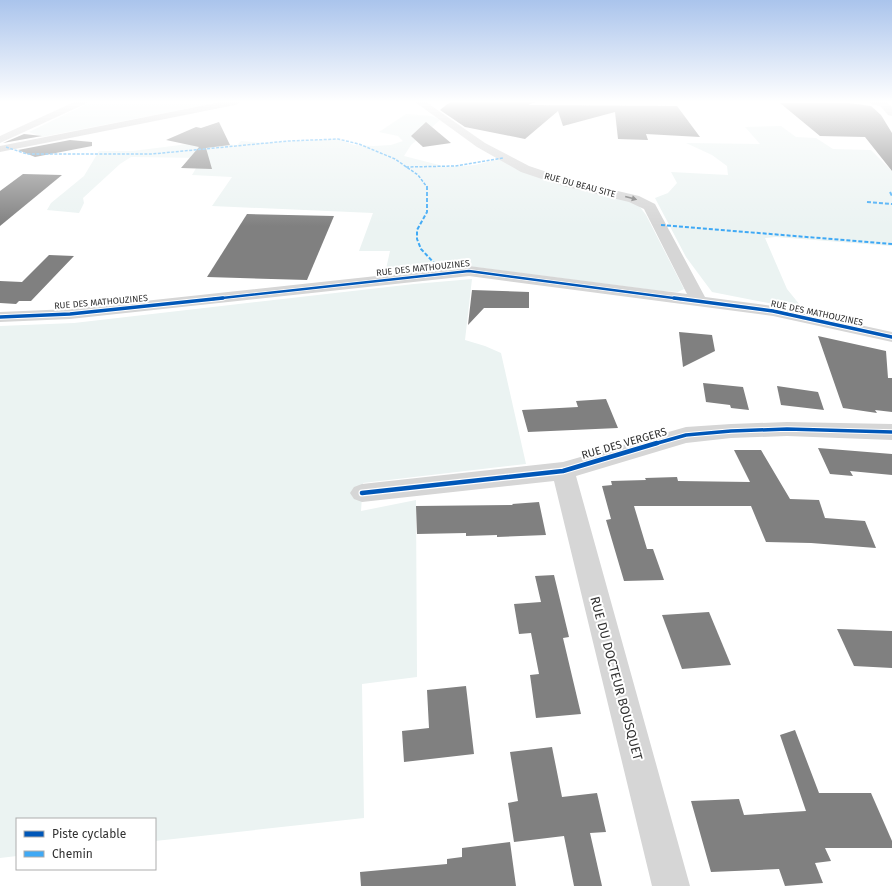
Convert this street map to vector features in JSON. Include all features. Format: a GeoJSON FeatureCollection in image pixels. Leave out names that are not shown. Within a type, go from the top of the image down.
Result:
{"type":"FeatureCollection","features":[{"type":"Feature","properties":{"kind":"street","name":"RUE DU BEAU SITE"},"geometry":{"type":"LineString","coordinates":[[477,143],[525,169],[567,183],[634,199],[650,206],[699,302]]}},
{"type":"Feature","properties":{"kind":"street","name":"RUE DES MATHOUZINES"},"geometry":{"type":"LineString","coordinates":[[0,317],[70,314],[469,271],[773,311],[892,337]]}},
{"type":"Feature","properties":{"kind":"street","name":"RUE DES VERGERS"},"geometry":{"type":"LineString","coordinates":[[362,493],[563,470],[686,434],[731,430],[787,429],[892,432]]}},
{"type":"Feature","properties":{"kind":"street","name":"RUE DU DOCTEUR BOUSQUET"},"geometry":{"type":"LineString","coordinates":[[563,470],[671,886]]}},
{"type":"Feature","properties":{"kind":"shaded area"},"geometry":{"type":"Polygon","coordinates":[[[193,143],[237,145],[239,143],[350,143],[374,146],[396,143],[413,143],[404,156],[447,167],[475,165],[503,158],[637,203],[646,215],[684,289],[678,292],[662,291],[452,264],[386,269],[390,251],[359,251],[373,213],[212,206],[232,177],[192,175],[202,158],[131,157],[120,164],[83,198],[84,203],[79,213],[47,210],[51,203],[84,176],[99,151],[133,151],[193,143]]]}},
{"type":"Feature","properties":{"kind":"shaded area"},"geometry":{"type":"Polygon","coordinates":[[[687,143],[824,143],[833,149],[871,150],[892,171],[892,246],[776,237],[765,238],[787,289],[804,310],[712,292],[686,257],[655,198],[668,193],[677,183],[671,172],[728,175],[727,166],[712,155],[687,143]]]}},
{"type":"Feature","properties":{"kind":"shaded area"},"geometry":{"type":"Polygon","coordinates":[[[472,279],[465,340],[501,353],[526,464],[363,483],[361,511],[416,500],[417,677],[362,684],[364,818],[156,841],[156,818],[16,818],[16,856],[0,858],[0,326],[74,323],[414,284],[472,279]]]}},
{"type":"Feature","properties":{"kind":"building"},"geometry":{"type":"Polygon","coordinates":[[[53,143],[92,143],[92,146],[35,157],[18,150],[53,143]]]}},
{"type":"Feature","properties":{"kind":"building"},"geometry":{"type":"Polygon","coordinates":[[[182,143],[229,143],[230,145],[206,148],[212,169],[181,168],[199,147],[182,143]]]}},
{"type":"Feature","properties":{"kind":"building"},"geometry":{"type":"Polygon","coordinates":[[[419,143],[449,143],[423,147],[419,143]]]}},
{"type":"Feature","properties":{"kind":"building"},"geometry":{"type":"Polygon","coordinates":[[[870,143],[892,143],[892,171],[870,143]]]}},
{"type":"Feature","properties":{"kind":"building"},"geometry":{"type":"Polygon","coordinates":[[[23,174],[62,175],[0,226],[0,191],[23,174]]]}},
{"type":"Feature","properties":{"kind":"building"},"geometry":{"type":"Polygon","coordinates":[[[247,214],[334,216],[307,280],[207,277],[247,214]]]}},
{"type":"Feature","properties":{"kind":"building"},"geometry":{"type":"Polygon","coordinates":[[[49,255],[74,256],[31,301],[19,301],[16,304],[0,303],[0,281],[22,282],[49,255]]]}},
{"type":"Feature","properties":{"kind":"building"},"geometry":{"type":"Polygon","coordinates":[[[472,290],[529,292],[529,308],[484,308],[468,325],[472,290]]]}},
{"type":"Feature","properties":{"kind":"building"},"geometry":{"type":"Polygon","coordinates":[[[679,332],[712,335],[715,351],[683,367],[679,332]]]}},
{"type":"Feature","properties":{"kind":"building"},"geometry":{"type":"Polygon","coordinates":[[[818,336],[886,351],[888,378],[892,378],[892,412],[875,410],[877,413],[843,408],[818,336]]]}},
{"type":"Feature","properties":{"kind":"building"},"geometry":{"type":"Polygon","coordinates":[[[703,383],[743,387],[749,410],[731,408],[730,405],[706,402],[703,383]]]}},
{"type":"Feature","properties":{"kind":"building"},"geometry":{"type":"Polygon","coordinates":[[[777,386],[818,392],[824,410],[781,405],[777,386]]]}},
{"type":"Feature","properties":{"kind":"building"},"geometry":{"type":"Polygon","coordinates":[[[606,399],[618,428],[528,432],[522,410],[578,407],[576,401],[606,399]]]}},
{"type":"Feature","properties":{"kind":"building"},"geometry":{"type":"Polygon","coordinates":[[[818,448],[892,454],[892,475],[850,471],[853,476],[830,474],[818,448]]]}},
{"type":"Feature","properties":{"kind":"building"},"geometry":{"type":"Polygon","coordinates":[[[734,450],[761,450],[790,499],[819,500],[825,518],[865,521],[876,548],[811,543],[766,542],[751,506],[634,506],[647,549],[653,549],[664,580],[624,581],[606,520],[611,519],[602,486],[612,485],[611,481],[677,477],[678,481],[750,482],[734,450]]]}},
{"type":"Feature","properties":{"kind":"building"},"geometry":{"type":"Polygon","coordinates":[[[539,502],[546,535],[497,537],[497,535],[466,536],[466,533],[417,534],[416,506],[513,505],[512,504],[539,502]]]}},
{"type":"Feature","properties":{"kind":"building"},"geometry":{"type":"Polygon","coordinates":[[[554,575],[569,637],[563,638],[581,714],[536,718],[530,675],[539,674],[531,633],[519,634],[514,604],[541,602],[535,576],[554,575]]]}},
{"type":"Feature","properties":{"kind":"building"},"geometry":{"type":"Polygon","coordinates":[[[709,612],[731,665],[682,669],[662,615],[709,612]]]}},
{"type":"Feature","properties":{"kind":"building"},"geometry":{"type":"Polygon","coordinates":[[[837,629],[892,631],[892,668],[854,666],[837,629]]]}},
{"type":"Feature","properties":{"kind":"building"},"geometry":{"type":"Polygon","coordinates":[[[466,686],[474,754],[404,762],[402,731],[429,728],[427,690],[466,686]]]}},
{"type":"Feature","properties":{"kind":"building"},"geometry":{"type":"Polygon","coordinates":[[[795,730],[819,793],[871,793],[892,841],[892,848],[825,848],[831,861],[815,863],[823,883],[785,886],[779,869],[711,872],[691,801],[739,799],[744,815],[806,811],[780,735],[795,730]]]}},
{"type":"Feature","properties":{"kind":"building"},"geometry":{"type":"Polygon","coordinates":[[[552,747],[562,797],[597,793],[606,832],[590,833],[602,886],[574,886],[564,836],[514,842],[508,803],[518,801],[510,752],[552,747]]]}},
{"type":"Feature","properties":{"kind":"building"},"geometry":{"type":"Polygon","coordinates":[[[510,842],[516,886],[361,886],[360,872],[447,864],[447,859],[462,857],[462,848],[510,842]]]}},
{"type":"Feature","properties":{"kind":"marked path"},"geometry":{"type":"LineString","coordinates":[[6,147],[27,154],[152,154],[263,143]]}},
{"type":"Feature","properties":{"kind":"marked path"},"geometry":{"type":"LineString","coordinates":[[356,143],[395,159],[418,175],[427,186],[427,212],[417,230],[417,239],[421,249],[435,264],[436,274]]}},
{"type":"Feature","properties":{"kind":"marked path"},"geometry":{"type":"LineString","coordinates":[[406,167],[455,166],[503,158]]}},
{"type":"Feature","properties":{"kind":"marked path"},"geometry":{"type":"LineString","coordinates":[[890,192],[892,196]]}},
{"type":"Feature","properties":{"kind":"marked path"},"geometry":{"type":"LineString","coordinates":[[867,202],[892,204]]}},
{"type":"Feature","properties":{"kind":"marked path"},"geometry":{"type":"LineString","coordinates":[[661,225],[892,244]]}},
{"type":"Feature","properties":{"kind":"cycle path"},"geometry":{"type":"LineString","coordinates":[[0,317],[70,314],[469,271],[773,311],[892,337]]}},
{"type":"Feature","properties":{"kind":"cycle path"},"geometry":{"type":"LineString","coordinates":[[362,493],[563,471],[686,435],[731,431],[787,429],[892,432]]}}]}
